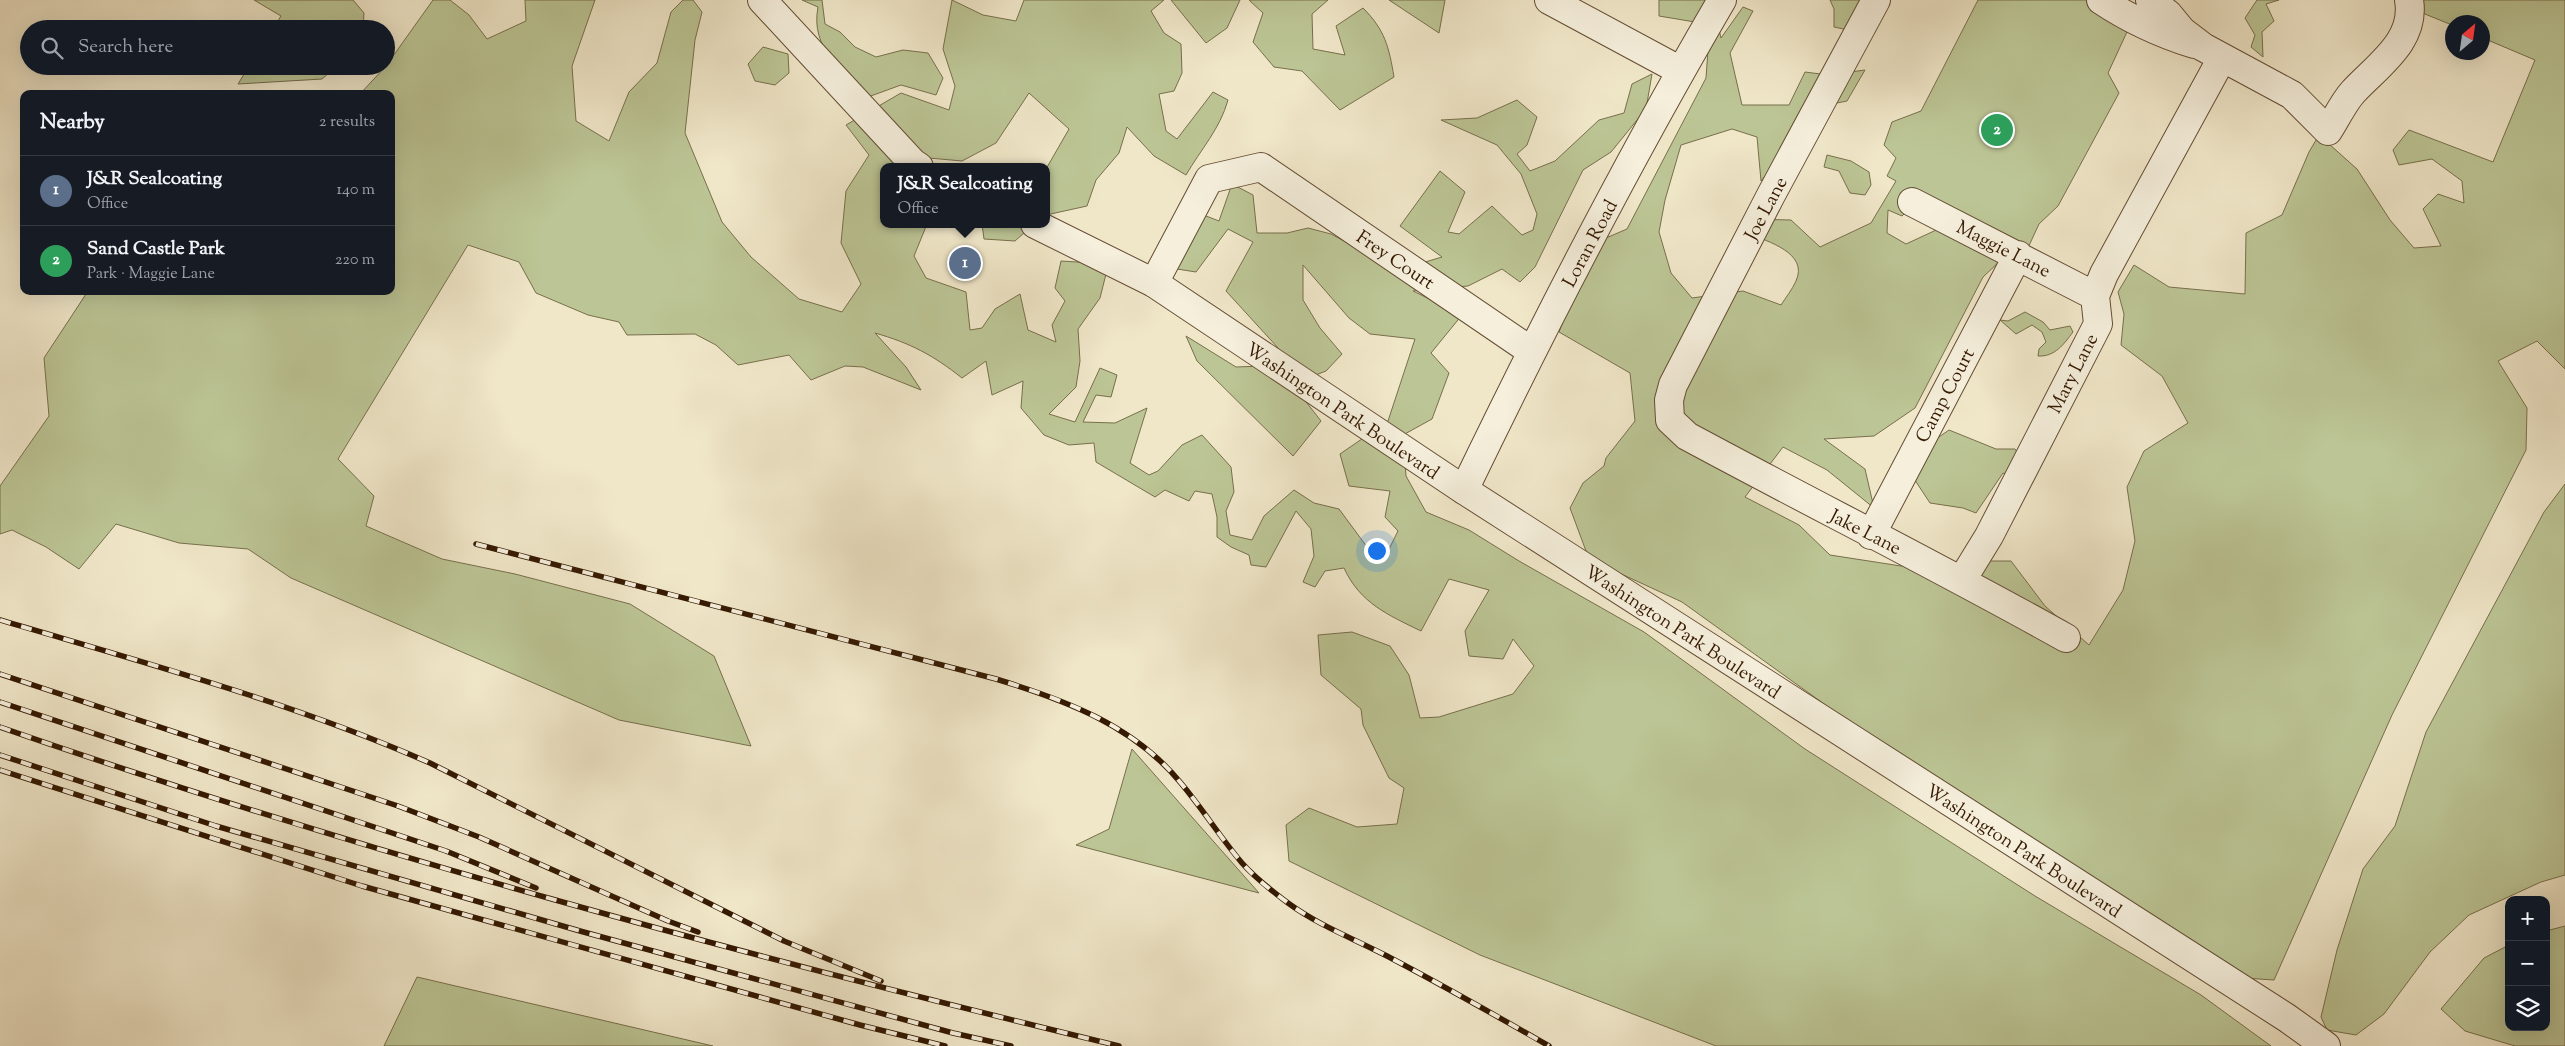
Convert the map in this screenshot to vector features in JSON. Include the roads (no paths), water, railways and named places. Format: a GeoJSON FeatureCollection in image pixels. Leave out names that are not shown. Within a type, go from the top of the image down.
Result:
{"type":"FeatureCollection","features":[{"type":"Feature","properties":{"kind":"street"},"geometry":{"type":"LineString","coordinates":[[762,0],[912,163]]}},
{"type":"Feature","properties":{"kind":"street"},"geometry":{"type":"LineString","coordinates":[[1549,0],[1680,71]]}},
{"type":"Feature","properties":{"kind":"street","name":"Loran Road"},"geometry":{"type":"LineString","coordinates":[[1464,490],[1531,351],[1680,71],[1722,0]]}},
{"type":"Feature","properties":{"kind":"street","name":"Joe Lane"},"geometry":{"type":"LineString","coordinates":[[1670,420],[1669,400],[1673,385],[1771,195],[1876,0]]}},
{"type":"Feature","properties":{"kind":"street"},"geometry":{"type":"LineString","coordinates":[[2101,0],[2132,21],[2163,12],[2182,31],[2213,52],[2292,95],[2328,131],[2352,93],[2390,57],[2401,40],[2411,14],[2409,0]]}},
{"type":"Feature","properties":{"kind":"street"},"geometry":{"type":"LineString","coordinates":[[2095,296],[2213,52]]}},
{"type":"Feature","properties":{"kind":"street","name":"Frey Court"},"geometry":{"type":"LineString","coordinates":[[1154,283],[1209,179],[1261,167],[1531,351]]}},
{"type":"Feature","properties":{"kind":"street","name":"Maggie Lane"},"geometry":{"type":"LineString","coordinates":[[1912,202],[2095,296]]}},
{"type":"Feature","properties":{"kind":"street","name":"Washington Park Boulevard"},"geometry":{"type":"LineString","coordinates":[[1043,228],[1154,283],[1464,490],[2287,1018],[2326,1046]]}},
{"type":"Feature","properties":{"kind":"street","name":"Camp Court"},"geometry":{"type":"LineString","coordinates":[[1871,534],[2018,255]]}},
{"type":"Feature","properties":{"kind":"street","name":"Mary Lane"},"geometry":{"type":"LineString","coordinates":[[1962,580],[1989,536],[2098,324],[2095,296]]}},
{"type":"Feature","properties":{"kind":"street","name":"Jake Lane"},"geometry":{"type":"LineString","coordinates":[[1670,420],[1687,436],[1962,580],[2066,638]]}},
{"type":"Feature","properties":{"kind":"railway"},"geometry":{"type":"LineString","coordinates":[[476,544],[996,679],[1047,696],[1096,717],[1141,745],[1161,762],[1180,782],[1242,863],[1258,879],[1288,903],[1324,925],[1408,967],[1549,1046]]}},
{"type":"Feature","properties":{"kind":"railway"},"geometry":{"type":"LineString","coordinates":[[0,620],[271,702],[378,741],[430,763],[784,941],[881,981]]}},
{"type":"Feature","properties":{"kind":"railway"},"geometry":{"type":"LineString","coordinates":[[0,674],[398,806],[479,837],[668,921],[698,932]]}},
{"type":"Feature","properties":{"kind":"railway"},"geometry":{"type":"LineString","coordinates":[[0,702],[446,851],[536,888]]}},
{"type":"Feature","properties":{"kind":"railway"},"geometry":{"type":"LineString","coordinates":[[0,727],[276,818],[555,900],[837,976],[1119,1046]]}},
{"type":"Feature","properties":{"kind":"railway"},"geometry":{"type":"LineString","coordinates":[[0,755],[216,826],[580,931],[953,1033],[1011,1046]]}},
{"type":"Feature","properties":{"kind":"railway"},"geometry":{"type":"LineString","coordinates":[[0,770],[362,886],[860,1025],[945,1046]]}},
{"type":"Feature","properties":{"kind":"place","name":"Sand Castle Park"},"geometry":{"type":"Point","coordinates":[1997,130]}},
{"type":"Feature","properties":{"kind":"place","name":"J&R Sealcoating"},"geometry":{"type":"Point","coordinates":[965,263]}}]}
